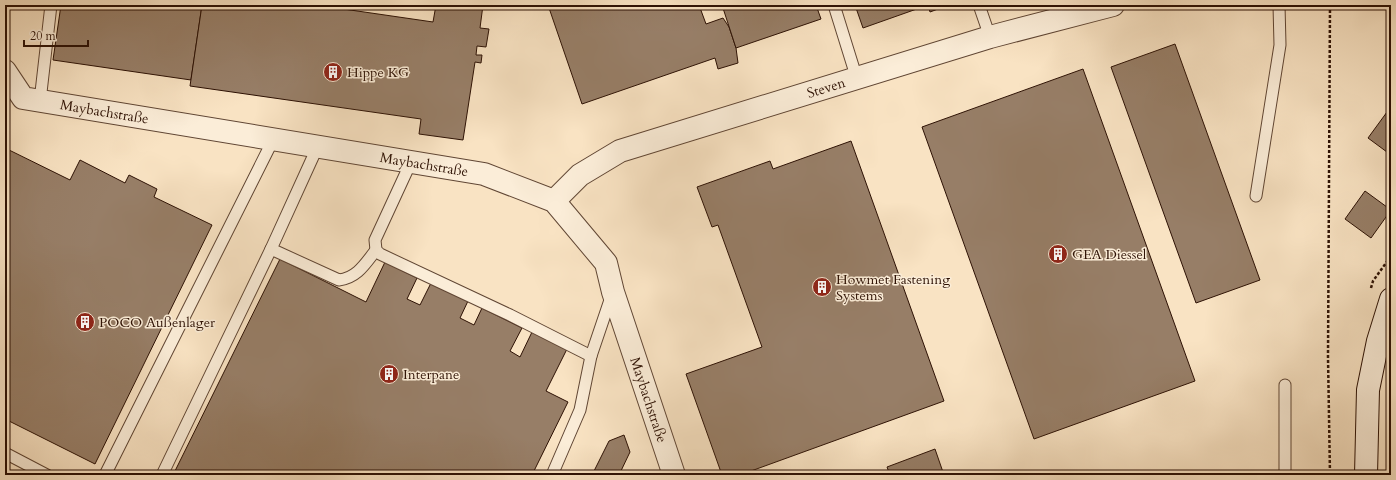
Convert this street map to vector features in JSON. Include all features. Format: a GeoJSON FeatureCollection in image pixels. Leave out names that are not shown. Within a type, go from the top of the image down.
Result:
{"type":"FeatureCollection","features":[{"type":"Feature","properties":{"kind":"street","name":"Steven"},"geometry":{"type":"LineString","coordinates":[[554,201],[580,175],[620,151],[990,37],[1086,9],[1113,5]]}},
{"type":"Feature","properties":{"kind":"street","name":"Maybachstraße"},"geometry":{"type":"LineString","coordinates":[[5,71],[23,98],[317,148],[484,174],[554,201],[606,263],[613,292],[674,475]]}},
{"type":"Feature","properties":{"kind":"street"},"geometry":{"type":"LineString","coordinates":[[1366,475],[1368,390],[1378,341],[1391,300]]}},
{"type":"Feature","properties":{"kind":"lane"},"geometry":{"type":"LineString","coordinates":[[40,101],[51,5]]}},
{"type":"Feature","properties":{"kind":"lane"},"geometry":{"type":"LineString","coordinates":[[834,5],[857,79]]}},
{"type":"Feature","properties":{"kind":"lane"},"geometry":{"type":"LineString","coordinates":[[979,5],[990,37]]}},
{"type":"Feature","properties":{"kind":"lane"},"geometry":{"type":"LineString","coordinates":[[1256,196],[1280,45],[1279,5]]}},
{"type":"Feature","properties":{"kind":"lane"},"geometry":{"type":"LineString","coordinates":[[105,475],[273,140]]}},
{"type":"Feature","properties":{"kind":"lane"},"geometry":{"type":"LineString","coordinates":[[162,475],[271,249],[317,148]]}},
{"type":"Feature","properties":{"kind":"lane"},"geometry":{"type":"LineString","coordinates":[[411,162],[375,240],[376,250],[380,254],[510,315],[591,356]]}},
{"type":"Feature","properties":{"kind":"lane"},"geometry":{"type":"LineString","coordinates":[[271,249],[339,280],[348,279],[358,273],[376,250]]}},
{"type":"Feature","properties":{"kind":"lane"},"geometry":{"type":"LineString","coordinates":[[552,475],[580,410],[591,356],[600,326],[613,292]]}},
{"type":"Feature","properties":{"kind":"lane"},"geometry":{"type":"LineString","coordinates":[[1285,385],[1285,475]]}},
{"type":"Feature","properties":{"kind":"lane"},"geometry":{"type":"LineString","coordinates":[[5,453],[47,475]]}},
{"type":"Feature","properties":{"kind":"path"},"geometry":{"type":"LineString","coordinates":[[1330,5],[1328,357],[1330,475]]}},
{"type":"Feature","properties":{"kind":"building"},"geometry":{"type":"Polygon","coordinates":[[[61,5],[202,5],[191,80],[53,60],[61,5]]]}},
{"type":"Feature","properties":{"kind":"building","name":"Hippe KG"},"geometry":{"type":"Polygon","coordinates":[[[202,5],[316,5],[433,22],[436,5],[483,5],[480,28],[489,29],[486,47],[477,46],[476,55],[482,55],[481,63],[475,62],[463,140],[419,134],[421,119],[190,86],[202,5]]]}},
{"type":"Feature","properties":{"kind":"building"},"geometry":{"type":"Polygon","coordinates":[[[548,5],[699,5],[706,24],[723,18],[729,27],[736,48],[738,63],[718,69],[715,58],[582,104],[548,5]]]}},
{"type":"Feature","properties":{"kind":"building"},"geometry":{"type":"Polygon","coordinates":[[[722,5],[816,5],[821,19],[736,48],[722,5]]]}},
{"type":"Feature","properties":{"kind":"building"},"geometry":{"type":"Polygon","coordinates":[[[855,5],[928,5],[863,28],[855,5]]]}},
{"type":"Feature","properties":{"kind":"building"},"geometry":{"type":"Polygon","coordinates":[[[928,5],[945,5],[946,6],[930,12],[928,5]]]}},
{"type":"Feature","properties":{"kind":"building","name":"GEA Diessel"},"geometry":{"type":"Polygon","coordinates":[[[1175,44],[1260,280],[1196,303],[1111,67],[1175,44]]]}},
{"type":"Feature","properties":{"kind":"building","name":"GEA Diessel"},"geometry":{"type":"Polygon","coordinates":[[[1083,69],[1195,381],[1034,439],[922,127],[1083,69]]]}},
{"type":"Feature","properties":{"kind":"building"},"geometry":{"type":"Polygon","coordinates":[[[1387,112],[1391,115],[1391,155],[1368,138],[1387,112]]]}},
{"type":"Feature","properties":{"kind":"building","name":"Howmet Fastening Systems"},"geometry":{"type":"Polygon","coordinates":[[[851,141],[944,401],[740,475],[722,475],[686,374],[762,347],[718,225],[712,227],[697,187],[770,161],[773,169],[851,141]]]}},
{"type":"Feature","properties":{"kind":"building","name":"POCO Außenlager"},"geometry":{"type":"Polygon","coordinates":[[[5,148],[70,180],[80,160],[125,183],[129,175],[157,189],[154,197],[212,225],[95,464],[5,419],[5,148]]]}},
{"type":"Feature","properties":{"kind":"building"},"geometry":{"type":"Polygon","coordinates":[[[1365,191],[1391,210],[1371,238],[1345,219],[1365,191]]]}},
{"type":"Feature","properties":{"kind":"building","name":"Interpane"},"geometry":{"type":"Polygon","coordinates":[[[280,259],[366,302],[385,262],[417,278],[407,299],[420,305],[431,283],[468,301],[460,318],[474,325],[482,308],[522,328],[510,351],[520,357],[532,332],[567,349],[546,391],[568,402],[532,475],[173,475],[280,259]]]}},
{"type":"Feature","properties":{"kind":"building"},"geometry":{"type":"Polygon","coordinates":[[[624,435],[630,452],[619,475],[592,475],[609,441],[624,435]]]}},
{"type":"Feature","properties":{"kind":"building"},"geometry":{"type":"Polygon","coordinates":[[[935,449],[944,475],[890,475],[887,467],[935,449]]]}},
{"type":"Feature","properties":{"kind":"place","name":"Hippe KG"},"geometry":{"type":"Point","coordinates":[333,72]}},
{"type":"Feature","properties":{"kind":"place","name":"GEA Diessel"},"geometry":{"type":"Point","coordinates":[1058,254]}},
{"type":"Feature","properties":{"kind":"place","name":"Howmet Fastening Systems"},"geometry":{"type":"Point","coordinates":[822,287]}},
{"type":"Feature","properties":{"kind":"place","name":"POCO Außenlager"},"geometry":{"type":"Point","coordinates":[85,322]}},
{"type":"Feature","properties":{"kind":"place","name":"Interpane"},"geometry":{"type":"Point","coordinates":[389,374]}}]}
